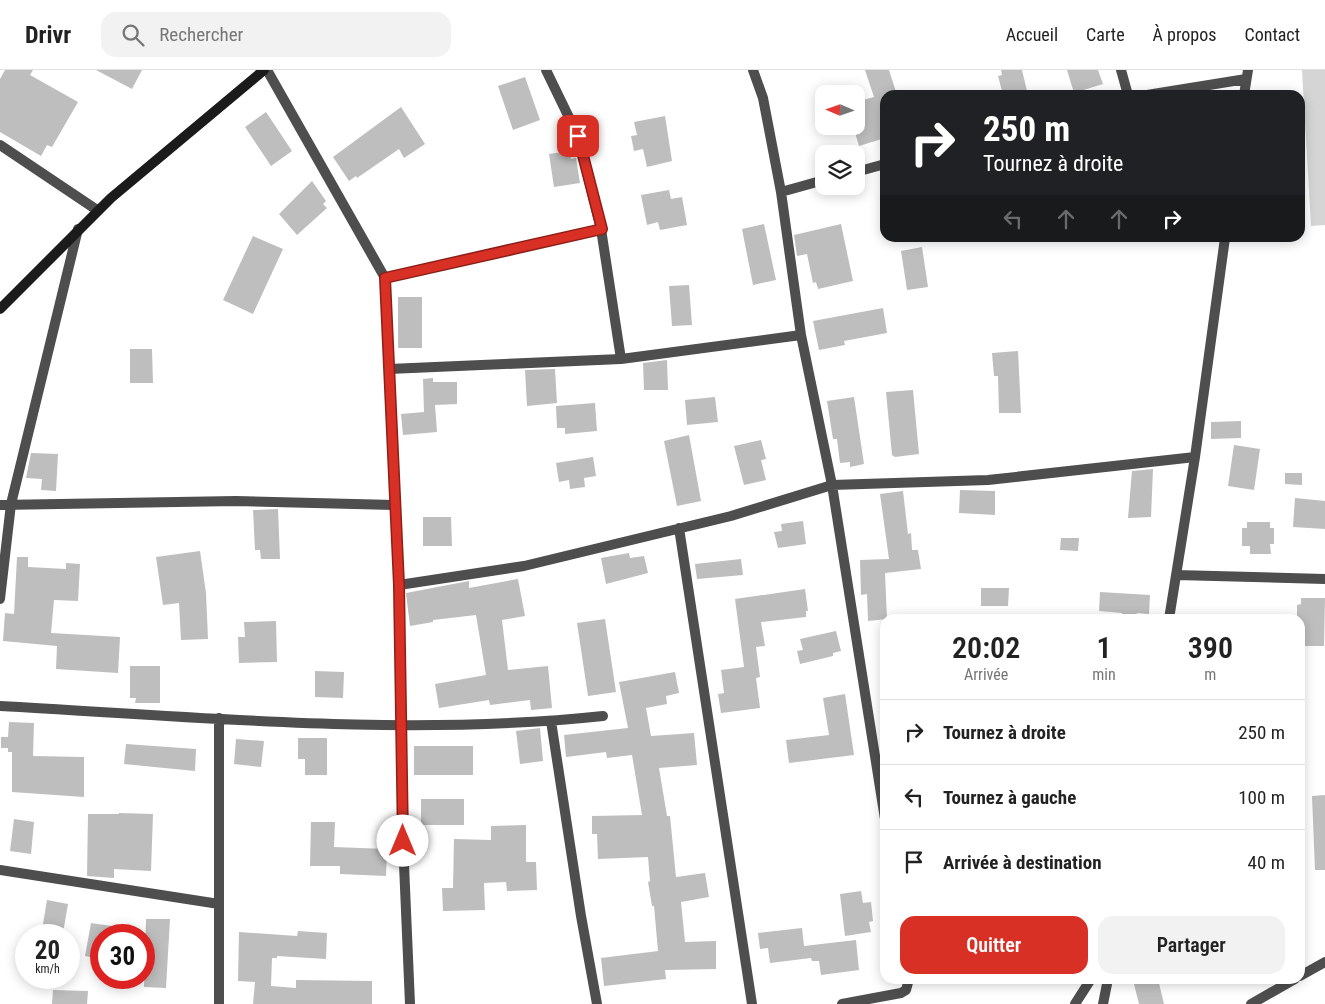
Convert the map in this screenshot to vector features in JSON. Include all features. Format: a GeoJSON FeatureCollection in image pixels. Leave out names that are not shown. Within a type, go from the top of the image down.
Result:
{"type":"FeatureCollection","features":[{"type":"Feature","properties":{"kind":"main road"},"geometry":{"type":"LineString","coordinates":[[0,309],[97,210],[161,154],[266,70]]}},
{"type":"Feature","properties":{"kind":"street"},"geometry":{"type":"LineString","coordinates":[[266,70],[385,278],[399,585],[403,841],[410,1004]]}},
{"type":"Feature","properties":{"kind":"street"},"geometry":{"type":"LineString","coordinates":[[546,70],[578,136],[602,229],[622,359]]}},
{"type":"Feature","properties":{"kind":"street"},"geometry":{"type":"LineString","coordinates":[[753,70],[763,98],[781,192],[801,335],[832,485],[880,787]]}},
{"type":"Feature","properties":{"kind":"street"},"geometry":{"type":"LineString","coordinates":[[1121,70],[1127,90]]}},
{"type":"Feature","properties":{"kind":"street"},"geometry":{"type":"LineString","coordinates":[[1172,90],[1247,74],[1245,90]]}},
{"type":"Feature","properties":{"kind":"street"},"geometry":{"type":"LineString","coordinates":[[0,145],[97,210]]}},
{"type":"Feature","properties":{"kind":"street"},"geometry":{"type":"LineString","coordinates":[[865,170],[880,165]]}},
{"type":"Feature","properties":{"kind":"street"},"geometry":{"type":"LineString","coordinates":[[781,192],[815,183]]}},
{"type":"Feature","properties":{"kind":"street"},"geometry":{"type":"LineString","coordinates":[[0,599],[11,504],[79,228]]}},
{"type":"Feature","properties":{"kind":"street"},"geometry":{"type":"LineString","coordinates":[[385,278],[602,229]]}},
{"type":"Feature","properties":{"kind":"street"},"geometry":{"type":"LineString","coordinates":[[1170,614],[1195,457],[1224,242]]}},
{"type":"Feature","properties":{"kind":"street"},"geometry":{"type":"LineString","coordinates":[[389,369],[622,359],[801,335]]}},
{"type":"Feature","properties":{"kind":"street"},"geometry":{"type":"LineString","coordinates":[[399,585],[524,566],[731,516],[832,485],[988,480],[1195,457]]}},
{"type":"Feature","properties":{"kind":"street"},"geometry":{"type":"LineString","coordinates":[[0,504],[236,501],[394,506]]}},
{"type":"Feature","properties":{"kind":"street"},"geometry":{"type":"LineString","coordinates":[[679,528],[752,1004]]}},
{"type":"Feature","properties":{"kind":"street"},"geometry":{"type":"LineString","coordinates":[[1176,575],[1325,579]]}},
{"type":"Feature","properties":{"kind":"street"},"geometry":{"type":"LineString","coordinates":[[0,706],[402,726],[551,721],[604,716]]}},
{"type":"Feature","properties":{"kind":"street"},"geometry":{"type":"LineString","coordinates":[[219,718],[219,1004]]}},
{"type":"Feature","properties":{"kind":"street"},"geometry":{"type":"LineString","coordinates":[[551,721],[581,916],[597,1004]]}},
{"type":"Feature","properties":{"kind":"street"},"geometry":{"type":"LineString","coordinates":[[0,870],[219,904]]}},
{"type":"Feature","properties":{"kind":"street"},"geometry":{"type":"LineString","coordinates":[[1305,973],[1325,962]]}},
{"type":"Feature","properties":{"kind":"street"},"geometry":{"type":"LineString","coordinates":[[842,1004],[901,993],[906,990],[908,984]]}},
{"type":"Feature","properties":{"kind":"street"},"geometry":{"type":"LineString","coordinates":[[1075,1004],[1088,984]]}},
{"type":"Feature","properties":{"kind":"street"},"geometry":{"type":"LineString","coordinates":[[1103,1004],[1107,984]]}},
{"type":"Feature","properties":{"kind":"street"},"geometry":{"type":"LineString","coordinates":[[1250,1004],[1286,984]]}},
{"type":"Feature","properties":{"kind":"shaded area"},"geometry":{"type":"Polygon","coordinates":[[[1302,70],[1325,70],[1325,225],[1311,226],[1305,90],[1303,90],[1302,70]]]}},
{"type":"Feature","properties":{"kind":"building"},"geometry":{"type":"Polygon","coordinates":[[[5,70],[33,70],[30,75],[78,102],[52,147],[47,145],[41,156],[0,132],[0,79],[5,70]]]}},
{"type":"Feature","properties":{"kind":"building"},"geometry":{"type":"Polygon","coordinates":[[[96,70],[142,70],[132,89],[96,70]]]}},
{"type":"Feature","properties":{"kind":"building"},"geometry":{"type":"Polygon","coordinates":[[[865,70],[889,70],[895,90],[880,90],[880,140],[859,145],[856,135],[865,135],[865,100],[874,97],[865,70]]]}},
{"type":"Feature","properties":{"kind":"building"},"geometry":{"type":"Polygon","coordinates":[[[1001,70],[1022,70],[1027,90],[1002,90],[998,76],[1002,75],[1001,70]]]}},
{"type":"Feature","properties":{"kind":"building"},"geometry":{"type":"Polygon","coordinates":[[[1067,70],[1098,70],[1103,84],[1084,90],[1073,90],[1067,70]]]}},
{"type":"Feature","properties":{"kind":"building"},"geometry":{"type":"Polygon","coordinates":[[[525,77],[540,120],[513,130],[498,86],[525,77]]]}},
{"type":"Feature","properties":{"kind":"building"},"geometry":{"type":"Polygon","coordinates":[[[401,107],[425,144],[404,158],[399,149],[357,178],[356,176],[349,181],[333,157],[401,107]]]}},
{"type":"Feature","properties":{"kind":"building"},"geometry":{"type":"Polygon","coordinates":[[[266,112],[292,151],[271,166],[245,127],[266,112]]]}},
{"type":"Feature","properties":{"kind":"building"},"geometry":{"type":"Polygon","coordinates":[[[665,116],[672,161],[647,167],[643,149],[634,151],[631,136],[637,135],[634,122],[665,116]]]}},
{"type":"Feature","properties":{"kind":"building"},"geometry":{"type":"Polygon","coordinates":[[[569,151],[571,159],[576,158],[580,183],[554,187],[549,154],[569,151]]]}},
{"type":"Feature","properties":{"kind":"building"},"geometry":{"type":"Polygon","coordinates":[[[312,181],[326,201],[323,204],[327,208],[297,235],[279,214],[312,181]]]}},
{"type":"Feature","properties":{"kind":"building"},"geometry":{"type":"Polygon","coordinates":[[[669,190],[671,199],[682,197],[687,225],[660,230],[658,222],[647,225],[641,195],[669,190]]]}},
{"type":"Feature","properties":{"kind":"building"},"geometry":{"type":"Polygon","coordinates":[[[764,224],[776,280],[753,285],[742,229],[764,224]]]}},
{"type":"Feature","properties":{"kind":"building"},"geometry":{"type":"Polygon","coordinates":[[[841,224],[853,281],[818,289],[816,282],[813,283],[807,254],[797,256],[794,235],[841,224]]]}},
{"type":"Feature","properties":{"kind":"building"},"geometry":{"type":"Polygon","coordinates":[[[253,236],[283,249],[253,314],[223,300],[253,236]]]}},
{"type":"Feature","properties":{"kind":"building"},"geometry":{"type":"Polygon","coordinates":[[[922,247],[928,287],[907,290],[901,251],[922,247]]]}},
{"type":"Feature","properties":{"kind":"building"},"geometry":{"type":"Polygon","coordinates":[[[689,285],[692,325],[672,326],[669,286],[689,285]]]}},
{"type":"Feature","properties":{"kind":"building"},"geometry":{"type":"Polygon","coordinates":[[[398,297],[422,297],[422,348],[398,348],[398,297]]]}},
{"type":"Feature","properties":{"kind":"building"},"geometry":{"type":"Polygon","coordinates":[[[883,308],[887,333],[844,341],[845,345],[819,350],[813,321],[883,308]]]}},
{"type":"Feature","properties":{"kind":"building"},"geometry":{"type":"Polygon","coordinates":[[[130,349],[152,349],[153,383],[130,383],[130,349]]]}},
{"type":"Feature","properties":{"kind":"building"},"geometry":{"type":"Polygon","coordinates":[[[1018,351],[1021,413],[999,413],[998,376],[994,376],[992,353],[1018,351]]]}},
{"type":"Feature","properties":{"kind":"building"},"geometry":{"type":"Polygon","coordinates":[[[667,360],[668,390],[644,390],[643,363],[667,360]]]}},
{"type":"Feature","properties":{"kind":"building"},"geometry":{"type":"Polygon","coordinates":[[[555,369],[557,403],[527,406],[525,370],[555,369]]]}},
{"type":"Feature","properties":{"kind":"building"},"geometry":{"type":"Polygon","coordinates":[[[433,378],[433,382],[457,382],[457,404],[435,405],[437,432],[403,435],[401,414],[424,412],[423,379],[433,378]]]}},
{"type":"Feature","properties":{"kind":"building"},"geometry":{"type":"Polygon","coordinates":[[[913,390],[919,454],[895,457],[892,455],[886,392],[913,390]]]}},
{"type":"Feature","properties":{"kind":"building"},"geometry":{"type":"Polygon","coordinates":[[[715,397],[718,422],[687,425],[685,400],[715,397]]]}},
{"type":"Feature","properties":{"kind":"building"},"geometry":{"type":"Polygon","coordinates":[[[854,397],[864,464],[850,467],[850,462],[840,463],[837,439],[833,439],[827,401],[854,397]]]}},
{"type":"Feature","properties":{"kind":"building"},"geometry":{"type":"Polygon","coordinates":[[[595,403],[597,431],[565,434],[565,428],[557,428],[556,406],[595,403]]]}},
{"type":"Feature","properties":{"kind":"building"},"geometry":{"type":"Polygon","coordinates":[[[1241,421],[1241,438],[1211,439],[1211,422],[1241,421]]]}},
{"type":"Feature","properties":{"kind":"building"},"geometry":{"type":"Polygon","coordinates":[[[689,435],[701,501],[677,506],[664,441],[689,435]]]}},
{"type":"Feature","properties":{"kind":"building"},"geometry":{"type":"Polygon","coordinates":[[[761,440],[766,459],[761,460],[766,480],[744,485],[734,446],[761,440]]]}},
{"type":"Feature","properties":{"kind":"building"},"geometry":{"type":"Polygon","coordinates":[[[1234,445],[1260,449],[1254,490],[1228,486],[1234,445]]]}},
{"type":"Feature","properties":{"kind":"building"},"geometry":{"type":"Polygon","coordinates":[[[31,453],[58,454],[56,491],[41,490],[42,479],[26,478],[31,453]]]}},
{"type":"Feature","properties":{"kind":"building"},"geometry":{"type":"Polygon","coordinates":[[[593,457],[596,476],[584,478],[585,487],[570,489],[569,480],[559,482],[556,463],[593,457]]]}},
{"type":"Feature","properties":{"kind":"building"},"geometry":{"type":"Polygon","coordinates":[[[1153,469],[1151,517],[1128,518],[1132,471],[1153,469]]]}},
{"type":"Feature","properties":{"kind":"building"},"geometry":{"type":"Polygon","coordinates":[[[1285,473],[1302,473],[1302,485],[1285,484],[1285,473]]]}},
{"type":"Feature","properties":{"kind":"building"},"geometry":{"type":"Polygon","coordinates":[[[960,490],[995,491],[995,515],[959,513],[960,490]]]}},
{"type":"Feature","properties":{"kind":"building"},"geometry":{"type":"Polygon","coordinates":[[[903,491],[908,534],[911,533],[912,550],[918,550],[921,569],[885,573],[887,614],[880,614],[880,620],[868,621],[867,594],[861,595],[860,560],[889,559],[880,494],[903,491]]]}},
{"type":"Feature","properties":{"kind":"building"},"geometry":{"type":"Polygon","coordinates":[[[1295,498],[1325,501],[1325,529],[1293,527],[1295,498]]]}},
{"type":"Feature","properties":{"kind":"building"},"geometry":{"type":"Polygon","coordinates":[[[278,509],[280,559],[261,559],[260,550],[255,550],[253,510],[278,509]]]}},
{"type":"Feature","properties":{"kind":"building"},"geometry":{"type":"Polygon","coordinates":[[[423,517],[451,517],[452,546],[423,546],[423,517]]]}},
{"type":"Feature","properties":{"kind":"building"},"geometry":{"type":"Polygon","coordinates":[[[803,521],[806,544],[778,548],[774,532],[782,531],[781,524],[803,521]]]}},
{"type":"Feature","properties":{"kind":"building"},"geometry":{"type":"Polygon","coordinates":[[[1247,522],[1270,522],[1270,528],[1274,528],[1274,544],[1270,544],[1271,554],[1250,554],[1250,546],[1242,546],[1242,528],[1247,528],[1247,522]]]}},
{"type":"Feature","properties":{"kind":"building"},"geometry":{"type":"Polygon","coordinates":[[[1061,538],[1079,538],[1078,551],[1060,550],[1061,538]]]}},
{"type":"Feature","properties":{"kind":"building"},"geometry":{"type":"Polygon","coordinates":[[[200,551],[206,593],[208,639],[181,640],[179,603],[163,605],[156,557],[200,551]]]}},
{"type":"Feature","properties":{"kind":"building"},"geometry":{"type":"Polygon","coordinates":[[[629,553],[630,558],[644,556],[648,573],[606,584],[601,558],[629,553]]]}},
{"type":"Feature","properties":{"kind":"building"},"geometry":{"type":"Polygon","coordinates":[[[17,557],[28,557],[28,567],[66,569],[66,563],[80,564],[78,601],[54,600],[51,633],[120,637],[118,673],[56,669],[57,646],[3,641],[5,613],[14,614],[17,557]]]}},
{"type":"Feature","properties":{"kind":"building"},"geometry":{"type":"Polygon","coordinates":[[[741,559],[743,575],[697,579],[695,564],[741,559]]]}},
{"type":"Feature","properties":{"kind":"building"},"geometry":{"type":"Polygon","coordinates":[[[518,579],[525,616],[502,620],[508,670],[548,666],[552,708],[531,710],[530,700],[490,705],[489,700],[439,708],[435,684],[486,675],[476,615],[433,620],[433,622],[410,626],[406,593],[469,581],[469,588],[518,579]]]}},
{"type":"Feature","properties":{"kind":"building"},"geometry":{"type":"Polygon","coordinates":[[[981,588],[1009,588],[1008,606],[981,606],[981,588]]]}},
{"type":"Feature","properties":{"kind":"building"},"geometry":{"type":"Polygon","coordinates":[[[805,589],[808,611],[806,611],[806,617],[761,622],[765,646],[756,647],[760,677],[756,678],[760,708],[721,713],[718,694],[724,693],[721,670],[744,667],[735,599],[805,589]]]}},
{"type":"Feature","properties":{"kind":"building"},"geometry":{"type":"Polygon","coordinates":[[[1100,592],[1150,595],[1149,614],[1122,614],[1099,611],[1100,592]]]}},
{"type":"Feature","properties":{"kind":"building"},"geometry":{"type":"Polygon","coordinates":[[[1301,598],[1325,598],[1324,646],[1305,646],[1305,614],[1297,614],[1297,605],[1301,604],[1301,598]]]}},
{"type":"Feature","properties":{"kind":"building"},"geometry":{"type":"Polygon","coordinates":[[[605,619],[616,692],[588,696],[577,623],[605,619]]]}},
{"type":"Feature","properties":{"kind":"building"},"geometry":{"type":"Polygon","coordinates":[[[276,621],[277,662],[239,663],[238,637],[245,637],[244,622],[276,621]]]}},
{"type":"Feature","properties":{"kind":"building"},"geometry":{"type":"Polygon","coordinates":[[[836,631],[841,651],[833,653],[833,656],[800,664],[797,651],[803,650],[800,639],[836,631]]]}},
{"type":"Feature","properties":{"kind":"building"},"geometry":{"type":"Polygon","coordinates":[[[130,666],[160,666],[160,703],[135,703],[136,698],[130,698],[130,666]]]}},
{"type":"Feature","properties":{"kind":"building"},"geometry":{"type":"Polygon","coordinates":[[[315,671],[344,672],[343,698],[315,697],[315,671]]]}},
{"type":"Feature","properties":{"kind":"building"},"geometry":{"type":"Polygon","coordinates":[[[675,672],[679,693],[666,696],[667,704],[646,708],[651,736],[694,733],[697,765],[659,768],[667,816],[670,816],[676,877],[705,873],[709,897],[681,902],[685,942],[716,941],[716,969],[665,970],[666,979],[604,986],[601,958],[658,951],[654,906],[652,906],[648,882],[650,881],[648,857],[598,859],[597,834],[592,834],[592,816],[642,815],[632,755],[607,758],[606,752],[566,757],[564,735],[628,728],[619,682],[675,672]]]}},
{"type":"Feature","properties":{"kind":"building"},"geometry":{"type":"Polygon","coordinates":[[[845,694],[854,755],[789,763],[786,740],[829,735],[823,698],[845,694]]]}},
{"type":"Feature","properties":{"kind":"building"},"geometry":{"type":"Polygon","coordinates":[[[9,722],[34,723],[33,756],[84,757],[84,797],[12,792],[12,752],[8,752],[8,748],[1,748],[1,737],[8,737],[9,722]]]}},
{"type":"Feature","properties":{"kind":"building"},"geometry":{"type":"Polygon","coordinates":[[[540,728],[543,761],[520,764],[516,731],[540,728]]]}},
{"type":"Feature","properties":{"kind":"building"},"geometry":{"type":"Polygon","coordinates":[[[298,738],[327,738],[327,775],[305,775],[305,759],[298,759],[298,738]]]}},
{"type":"Feature","properties":{"kind":"building"},"geometry":{"type":"Polygon","coordinates":[[[236,739],[264,741],[261,767],[234,764],[236,739]]]}},
{"type":"Feature","properties":{"kind":"building"},"geometry":{"type":"Polygon","coordinates":[[[126,744],[196,749],[195,771],[124,764],[126,744]]]}},
{"type":"Feature","properties":{"kind":"building"},"geometry":{"type":"Polygon","coordinates":[[[414,746],[473,746],[473,775],[414,775],[414,746]]]}},
{"type":"Feature","properties":{"kind":"building"},"geometry":{"type":"Polygon","coordinates":[[[1325,795],[1325,870],[1315,870],[1312,796],[1325,795]]]}},
{"type":"Feature","properties":{"kind":"building"},"geometry":{"type":"Polygon","coordinates":[[[421,799],[464,799],[464,825],[421,825],[421,799]]]}},
{"type":"Feature","properties":{"kind":"building"},"geometry":{"type":"Polygon","coordinates":[[[88,814],[153,814],[151,871],[114,869],[114,878],[87,876],[88,814]]]}},
{"type":"Feature","properties":{"kind":"building"},"geometry":{"type":"Polygon","coordinates":[[[14,819],[34,822],[31,854],[10,851],[14,819]]]}},
{"type":"Feature","properties":{"kind":"building"},"geometry":{"type":"Polygon","coordinates":[[[311,822],[335,822],[334,847],[387,849],[386,876],[340,874],[340,866],[310,866],[311,822]]]}},
{"type":"Feature","properties":{"kind":"building"},"geometry":{"type":"Polygon","coordinates":[[[526,825],[526,862],[536,862],[537,890],[507,891],[506,882],[484,883],[485,910],[443,911],[442,888],[453,888],[454,839],[491,840],[491,826],[526,825]]]}},
{"type":"Feature","properties":{"kind":"building"},"geometry":{"type":"Polygon","coordinates":[[[861,891],[863,903],[871,902],[873,921],[869,922],[871,932],[845,936],[840,894],[861,891]]]}},
{"type":"Feature","properties":{"kind":"building"},"geometry":{"type":"Polygon","coordinates":[[[47,900],[68,904],[65,924],[43,924],[47,900]]]}},
{"type":"Feature","properties":{"kind":"building"},"geometry":{"type":"Polygon","coordinates":[[[146,919],[170,919],[166,988],[155,988],[155,924],[146,924],[146,919]]]}},
{"type":"Feature","properties":{"kind":"building"},"geometry":{"type":"Polygon","coordinates":[[[90,928],[90,957],[85,956],[90,928]]]}},
{"type":"Feature","properties":{"kind":"building"},"geometry":{"type":"Polygon","coordinates":[[[802,928],[804,946],[856,940],[859,970],[821,975],[819,961],[812,961],[811,958],[770,963],[768,948],[760,949],[758,933],[802,928]]]}},
{"type":"Feature","properties":{"kind":"building"},"geometry":{"type":"Polygon","coordinates":[[[298,931],[327,933],[326,959],[277,956],[277,958],[272,958],[271,986],[296,988],[296,980],[372,981],[372,1004],[253,1004],[255,982],[238,981],[239,932],[297,936],[298,931]]]}},
{"type":"Feature","properties":{"kind":"building"},"geometry":{"type":"Polygon","coordinates":[[[1134,984],[1159,984],[1164,1004],[1139,1004],[1134,984]]]}},
{"type":"Feature","properties":{"kind":"building"},"geometry":{"type":"Polygon","coordinates":[[[53,990],[88,991],[87,1004],[52,1004],[53,990]]]}},
{"type":"Feature","properties":{"kind":"route"},"geometry":{"type":"LineString","coordinates":[[403,841],[399,585],[385,278],[602,229],[578,136]]}}]}
